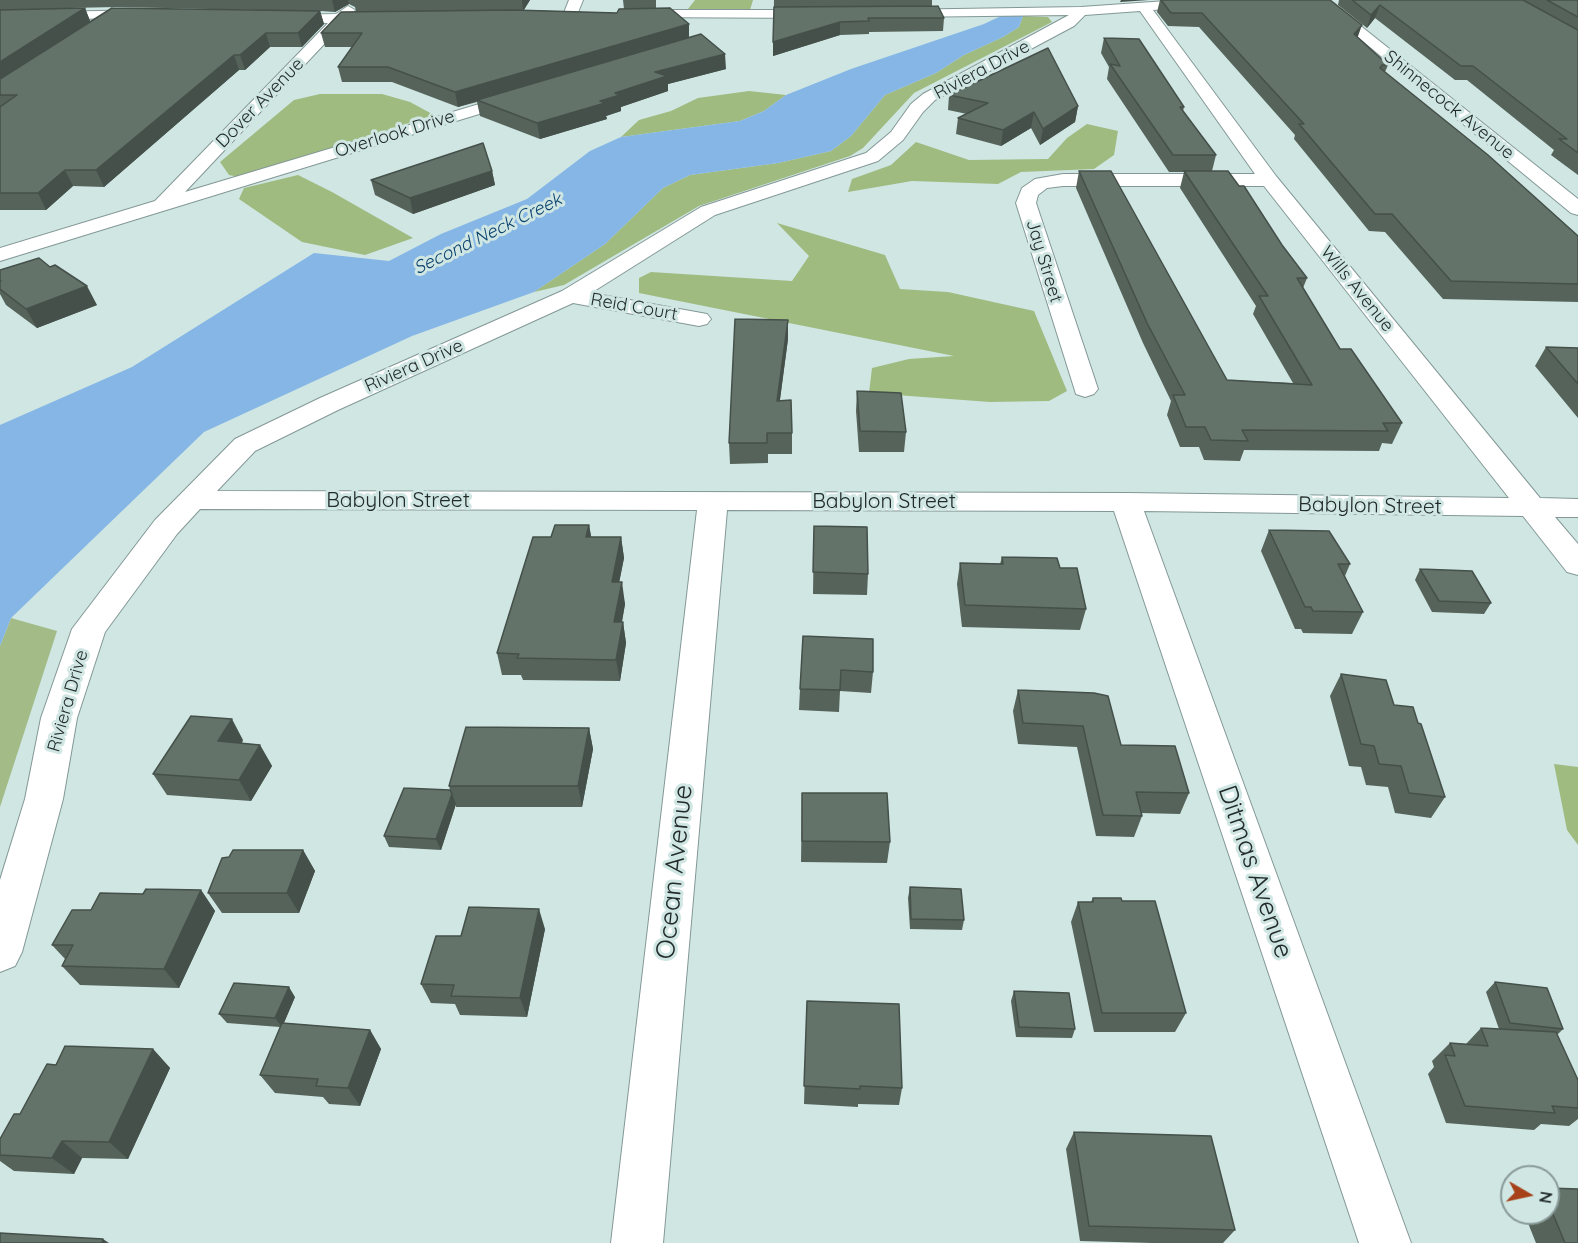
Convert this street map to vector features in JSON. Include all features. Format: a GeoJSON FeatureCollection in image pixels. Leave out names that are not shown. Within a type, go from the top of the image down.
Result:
{"type":"FeatureCollection","features":[{"type":"Feature","properties":{"kind":"street"},"geometry":{"type":"LineString","coordinates":[[91,30],[135,0]]}},
{"type":"Feature","properties":{"kind":"street","name":"Dover Avenue"},"geometry":{"type":"LineString","coordinates":[[162,205],[358,0]]}},
{"type":"Feature","properties":{"kind":"street"},"geometry":{"type":"LineString","coordinates":[[576,0],[564,15],[589,15]]}},
{"type":"Feature","properties":{"kind":"street"},"geometry":{"type":"LineString","coordinates":[[883,13],[1080,11],[1238,0]]}},
{"type":"Feature","properties":{"kind":"street","name":"Shinnecock Avenue"},"geometry":{"type":"LineString","coordinates":[[1320,0],[1578,209]]}},
{"type":"Feature","properties":{"kind":"street","name":"Wills Avenue"},"geometry":{"type":"LineString","coordinates":[[1144,7],[1269,180],[1578,565]]}},
{"type":"Feature","properties":{"kind":"street","name":"Riviera Drive"},"geometry":{"type":"LineString","coordinates":[[0,952],[44,799],[59,718],[89,629],[166,527],[245,446],[349,395],[570,296],[708,211],[872,157],[897,136],[917,108],[929,98],[1069,24],[1080,11]]}},
{"type":"Feature","properties":{"kind":"street"},"geometry":{"type":"LineString","coordinates":[[0,17],[168,14]]}},
{"type":"Feature","properties":{"kind":"street"},"geometry":{"type":"LineString","coordinates":[[619,14],[837,14]]}},
{"type":"Feature","properties":{"kind":"street"},"geometry":{"type":"LineString","coordinates":[[734,31],[790,14]]}},
{"type":"Feature","properties":{"kind":"street"},"geometry":{"type":"LineString","coordinates":[[267,17],[388,19]]}},
{"type":"Feature","properties":{"kind":"street","name":"Overlook Drive"},"geometry":{"type":"LineString","coordinates":[[0,255],[539,90]]}},
{"type":"Feature","properties":{"kind":"street","name":"Jay Street"},"geometry":{"type":"LineString","coordinates":[[1085,389],[1026,203],[1029,192],[1042,183],[1063,180],[1269,180]]}},
{"type":"Feature","properties":{"kind":"street","name":"Reid Court"},"geometry":{"type":"LineString","coordinates":[[570,296],[699,319]]}},
{"type":"Feature","properties":{"kind":"street","name":"Babylon Street"},"geometry":{"type":"LineString","coordinates":[[191,500],[1125,502],[1578,508]]}},
{"type":"Feature","properties":{"kind":"street","name":"Ocean Avenue"},"geometry":{"type":"LineString","coordinates":[[637,1243],[713,502]]}},
{"type":"Feature","properties":{"kind":"street","name":"Ditmas Avenue"},"geometry":{"type":"LineString","coordinates":[[1125,502],[1385,1243]]}},
{"type":"Feature","properties":{"kind":"green space"},"geometry":{"type":"Polygon","coordinates":[[[695,0],[753,0],[750,10],[688,9],[695,0]]]}},
{"type":"Feature","properties":{"kind":"green space"},"geometry":{"type":"Polygon","coordinates":[[[1023,16],[1048,17],[1052,22],[914,93],[863,148],[850,156],[699,206],[564,285],[534,292],[605,244],[663,188],[690,175],[778,163],[831,151],[851,136],[885,95],[936,73],[964,55],[1003,37],[1019,27],[1023,16]]]}},
{"type":"Feature","properties":{"kind":"green space"},"geometry":{"type":"Polygon","coordinates":[[[749,91],[786,95],[764,111],[740,121],[621,137],[639,120],[671,111],[698,98],[749,91]]]}},
{"type":"Feature","properties":{"kind":"green space"},"geometry":{"type":"Polygon","coordinates":[[[320,94],[382,94],[410,102],[434,115],[239,177],[229,175],[220,162],[294,100],[320,94]]]}},
{"type":"Feature","properties":{"kind":"green space"},"geometry":{"type":"Polygon","coordinates":[[[1087,124],[1118,131],[1114,155],[1094,169],[1021,172],[998,184],[912,181],[848,192],[852,179],[891,165],[916,142],[969,160],[1048,159],[1067,138],[1087,124]]]}},
{"type":"Feature","properties":{"kind":"green space"},"geometry":{"type":"Polygon","coordinates":[[[298,175],[413,238],[365,255],[302,242],[239,199],[244,188],[298,175]]]}},
{"type":"Feature","properties":{"kind":"green space"},"geometry":{"type":"Polygon","coordinates":[[[777,223],[885,255],[900,289],[948,292],[1034,311],[1067,391],[1049,401],[990,402],[869,393],[872,368],[909,359],[954,356],[639,293],[639,278],[651,272],[792,281],[809,256],[777,223]]]}},
{"type":"Feature","properties":{"kind":"green space"},"geometry":{"type":"Polygon","coordinates":[[[11,618],[57,631],[0,807],[0,646],[11,618]]]}},
{"type":"Feature","properties":{"kind":"green space"},"geometry":{"type":"Polygon","coordinates":[[[1554,764],[1578,767],[1578,845],[1567,830],[1554,764]]]}},
{"type":"Feature","properties":{"kind":"water","name":"Second Neck Creek"},"geometry":{"type":"Polygon","coordinates":[[[1001,16],[1023,16],[1019,27],[1003,37],[964,55],[936,73],[885,95],[851,136],[831,151],[778,163],[690,175],[663,188],[605,244],[534,292],[412,336],[204,432],[11,618],[0,646],[0,425],[132,367],[314,253],[389,261],[441,234],[527,199],[590,151],[621,137],[740,121],[764,111],[786,95],[851,69],[984,24],[1001,16]]]}},
{"type":"Feature","properties":{"kind":"building"},"geometry":{"type":"Polygon","coordinates":[[[1161,0],[1330,0],[1362,25],[1354,34],[1388,65],[1382,65],[1380,68],[1488,155],[1578,236],[1578,284],[1451,281],[1392,214],[1375,214],[1299,124],[1304,124],[1202,13],[1171,13],[1161,0]]]}},
{"type":"Feature","properties":{"kind":"building"},"geometry":{"type":"Polygon","coordinates":[[[1352,0],[1523,0],[1578,30],[1578,153],[1559,139],[1567,139],[1473,66],[1461,66],[1380,5],[1371,15],[1352,0]]]}},
{"type":"Feature","properties":{"kind":"building"},"geometry":{"type":"Polygon","coordinates":[[[1547,0],[1578,0],[1578,17],[1547,0]]]}},
{"type":"Feature","properties":{"kind":"building"},"geometry":{"type":"Polygon","coordinates":[[[938,6],[944,18],[868,18],[869,21],[840,22],[773,42],[774,7],[938,6]]]}},
{"type":"Feature","properties":{"kind":"building"},"geometry":{"type":"Polygon","coordinates":[[[85,8],[0,62],[0,10],[85,8]]]}},
{"type":"Feature","properties":{"kind":"building"},"geometry":{"type":"Polygon","coordinates":[[[112,8],[320,11],[298,33],[266,33],[240,55],[234,55],[96,170],[65,170],[38,193],[0,193],[0,107],[17,95],[0,95],[0,79],[112,8]]]}},
{"type":"Feature","properties":{"kind":"building"},"geometry":{"type":"Polygon","coordinates":[[[670,8],[689,24],[455,92],[388,67],[338,67],[362,33],[321,33],[341,12],[513,10],[617,13],[619,9],[670,8]]]}},
{"type":"Feature","properties":{"kind":"building"},"geometry":{"type":"Polygon","coordinates":[[[701,34],[725,54],[655,72],[667,76],[615,93],[620,95],[600,101],[605,103],[537,123],[477,100],[701,34]]]}},
{"type":"Feature","properties":{"kind":"building"},"geometry":{"type":"Polygon","coordinates":[[[1104,38],[1139,39],[1184,107],[1180,107],[1216,155],[1173,155],[1110,64],[1120,66],[1104,38]]]}},
{"type":"Feature","properties":{"kind":"building"},"geometry":{"type":"Polygon","coordinates":[[[1048,48],[1078,106],[1043,129],[1034,112],[1003,130],[958,118],[988,103],[949,95],[1048,48]]]}},
{"type":"Feature","properties":{"kind":"building"},"geometry":{"type":"Polygon","coordinates":[[[483,143],[492,171],[410,198],[371,180],[483,143]]]}},
{"type":"Feature","properties":{"kind":"building"},"geometry":{"type":"Polygon","coordinates":[[[1079,171],[1111,171],[1227,380],[1312,385],[1259,296],[1268,296],[1184,171],[1228,171],[1239,186],[1244,186],[1282,245],[1307,278],[1297,278],[1340,349],[1351,349],[1402,423],[1383,423],[1388,431],[1242,430],[1248,441],[1211,440],[1205,427],[1186,427],[1173,395],[1185,395],[1147,323],[1079,171]]]}},
{"type":"Feature","properties":{"kind":"building"},"geometry":{"type":"Polygon","coordinates":[[[39,258],[50,267],[55,265],[87,286],[26,309],[0,289],[0,270],[39,258]]]}},
{"type":"Feature","properties":{"kind":"building"},"geometry":{"type":"Polygon","coordinates":[[[735,319],[788,320],[777,401],[791,400],[792,433],[767,433],[767,443],[729,443],[735,319]]]}},
{"type":"Feature","properties":{"kind":"building"},"geometry":{"type":"Polygon","coordinates":[[[1546,347],[1578,348],[1578,384],[1546,347]]]}},
{"type":"Feature","properties":{"kind":"building"},"geometry":{"type":"Polygon","coordinates":[[[857,391],[901,393],[906,432],[860,431],[857,391]]]}},
{"type":"Feature","properties":{"kind":"building"},"geometry":{"type":"Polygon","coordinates":[[[555,525],[589,525],[586,537],[621,537],[612,582],[622,582],[614,622],[623,622],[616,660],[517,658],[519,654],[497,653],[533,537],[551,537],[555,525]]]}},
{"type":"Feature","properties":{"kind":"building"},"geometry":{"type":"Polygon","coordinates":[[[814,526],[867,527],[868,574],[813,572],[814,526]]]}},
{"type":"Feature","properties":{"kind":"building"},"geometry":{"type":"Polygon","coordinates":[[[1269,530],[1329,531],[1350,564],[1338,564],[1363,612],[1313,611],[1311,607],[1305,607],[1269,530]]]}},
{"type":"Feature","properties":{"kind":"building"},"geometry":{"type":"Polygon","coordinates":[[[1002,557],[1057,558],[1060,568],[1077,568],[1086,609],[965,605],[960,563],[1003,564],[1002,557]]]}},
{"type":"Feature","properties":{"kind":"building"},"geometry":{"type":"Polygon","coordinates":[[[1420,569],[1472,571],[1491,603],[1439,601],[1420,569]]]}},
{"type":"Feature","properties":{"kind":"building"},"geometry":{"type":"Polygon","coordinates":[[[803,636],[873,639],[873,672],[841,670],[840,690],[800,689],[803,636]]]}},
{"type":"Feature","properties":{"kind":"building"},"geometry":{"type":"Polygon","coordinates":[[[1341,674],[1386,680],[1394,705],[1413,707],[1418,723],[1421,724],[1445,797],[1409,793],[1401,766],[1379,764],[1374,746],[1361,744],[1341,674]]]}},
{"type":"Feature","properties":{"kind":"building"},"geometry":{"type":"Polygon","coordinates":[[[1018,690],[1094,693],[1108,696],[1121,745],[1175,746],[1189,793],[1136,792],[1142,816],[1103,815],[1083,726],[1023,723],[1018,690]]]}},
{"type":"Feature","properties":{"kind":"building"},"geometry":{"type":"Polygon","coordinates":[[[191,716],[232,719],[218,741],[260,745],[239,780],[153,774],[191,716]]]}},
{"type":"Feature","properties":{"kind":"building"},"geometry":{"type":"Polygon","coordinates":[[[466,727],[589,728],[578,786],[449,786],[466,727]]]}},
{"type":"Feature","properties":{"kind":"building"},"geometry":{"type":"Polygon","coordinates":[[[404,788],[450,790],[452,794],[436,839],[384,836],[404,788]]]}},
{"type":"Feature","properties":{"kind":"building"},"geometry":{"type":"Polygon","coordinates":[[[802,793],[887,793],[890,842],[802,841],[802,793]]]}},
{"type":"Feature","properties":{"kind":"building"},"geometry":{"type":"Polygon","coordinates":[[[233,850],[303,850],[287,893],[208,893],[222,858],[229,857],[233,850]]]}},
{"type":"Feature","properties":{"kind":"building"},"geometry":{"type":"Polygon","coordinates":[[[910,887],[961,889],[964,920],[911,919],[910,887]]]}},
{"type":"Feature","properties":{"kind":"building"},"geometry":{"type":"Polygon","coordinates":[[[146,889],[201,890],[164,969],[62,966],[73,945],[52,945],[72,910],[91,910],[100,893],[143,894],[146,889]]]}},
{"type":"Feature","properties":{"kind":"building"},"geometry":{"type":"Polygon","coordinates":[[[1093,898],[1155,901],[1186,1013],[1102,1013],[1078,902],[1093,902],[1093,898]]]}},
{"type":"Feature","properties":{"kind":"building"},"geometry":{"type":"Polygon","coordinates":[[[469,907],[539,909],[520,998],[451,996],[454,985],[421,984],[436,936],[461,936],[469,907]]]}},
{"type":"Feature","properties":{"kind":"building"},"geometry":{"type":"Polygon","coordinates":[[[1495,982],[1547,988],[1563,1029],[1510,1023],[1495,982]]]}},
{"type":"Feature","properties":{"kind":"building"},"geometry":{"type":"Polygon","coordinates":[[[234,983],[289,987],[275,1018],[219,1014],[234,983]]]}},
{"type":"Feature","properties":{"kind":"building"},"geometry":{"type":"Polygon","coordinates":[[[1014,991],[1069,993],[1075,1029],[1019,1027],[1014,991]]]}},
{"type":"Feature","properties":{"kind":"building"},"geometry":{"type":"Polygon","coordinates":[[[807,1001],[899,1004],[902,1088],[860,1086],[860,1089],[804,1086],[807,1001]]]}},
{"type":"Feature","properties":{"kind":"building"},"geometry":{"type":"Polygon","coordinates":[[[282,1023],[370,1030],[348,1088],[316,1086],[318,1079],[260,1075],[282,1023]]]}},
{"type":"Feature","properties":{"kind":"building"},"geometry":{"type":"Polygon","coordinates":[[[1481,1028],[1556,1032],[1578,1080],[1578,1108],[1552,1106],[1555,1113],[1465,1106],[1445,1055],[1455,1056],[1450,1043],[1488,1046],[1481,1028]]]}},
{"type":"Feature","properties":{"kind":"building"},"geometry":{"type":"Polygon","coordinates":[[[65,1046],[153,1049],[109,1142],[62,1141],[52,1158],[0,1155],[0,1139],[14,1114],[20,1114],[47,1064],[56,1065],[65,1046]]]}},
{"type":"Feature","properties":{"kind":"building"},"geometry":{"type":"Polygon","coordinates":[[[1074,1132],[1211,1136],[1235,1230],[1089,1226],[1074,1132]]]}},
{"type":"Feature","properties":{"kind":"building"},"geometry":{"type":"Polygon","coordinates":[[[1560,1188],[1578,1189],[1578,1243],[1565,1243],[1558,1225],[1560,1225],[1560,1188]]]}},
{"type":"Feature","properties":{"kind":"building"},"geometry":{"type":"Polygon","coordinates":[[[0,1233],[103,1239],[102,1243],[0,1243],[0,1233]]]}}]}
